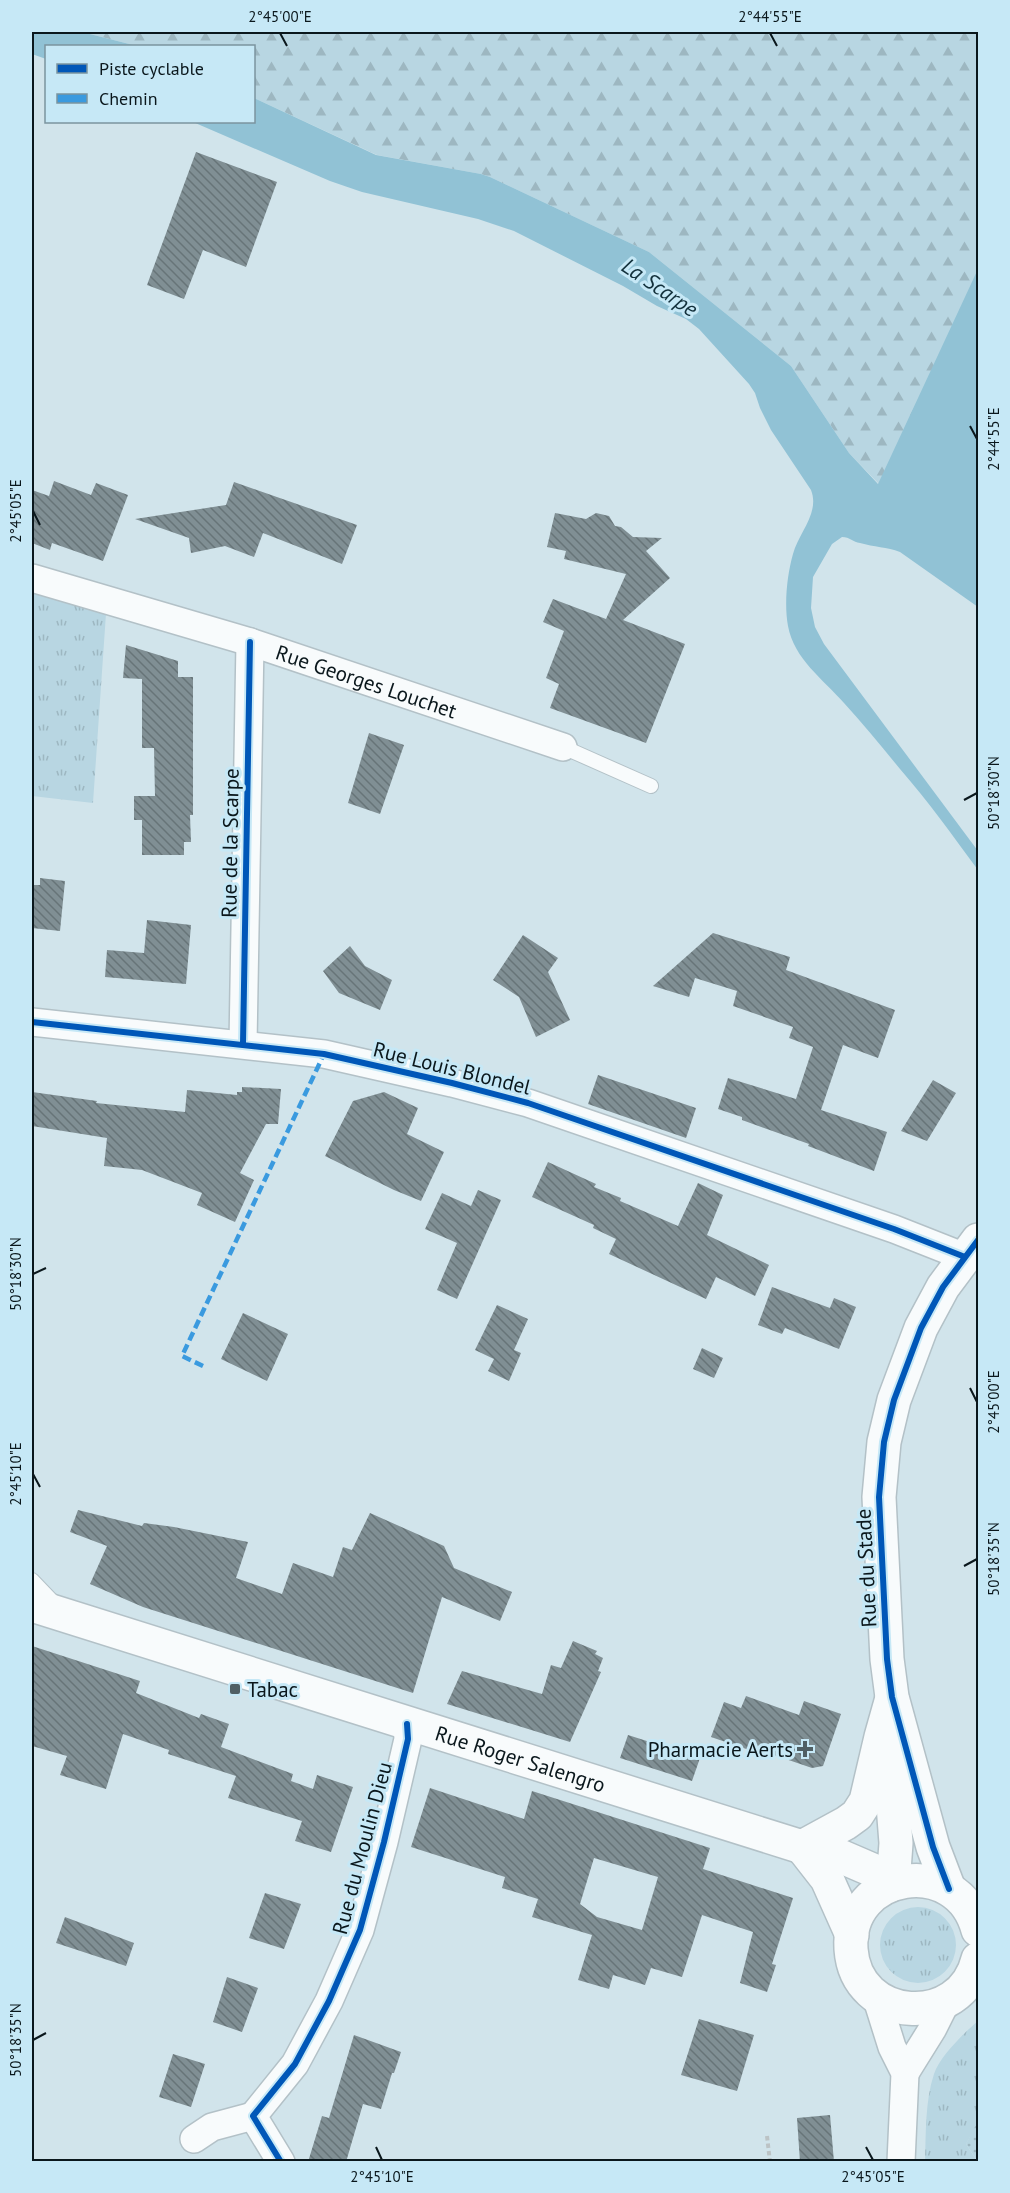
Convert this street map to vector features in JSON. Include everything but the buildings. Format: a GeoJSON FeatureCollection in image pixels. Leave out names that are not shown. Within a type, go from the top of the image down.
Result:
{"type":"FeatureCollection","features":[{"type":"Feature","properties":{"kind":"main road","name":"Rue du Stade"},"geometry":{"type":"LineString","coordinates":[[949,1889],[933,1847],[892,1697],[886,1659],[879,1497],[884,1442],[894,1400],[921,1328],[943,1287],[972,1248]]}},
{"type":"Feature","properties":{"kind":"main road","name":"Rue Roger Salengro"},"geometry":{"type":"LineString","coordinates":[[32,1605],[801,1846],[826,1850],[877,1872],[891,1885]]}},
{"type":"Feature","properties":{"kind":"main road","name":"Rue du Stade"},"geometry":{"type":"LineString","coordinates":[[801,1846],[846,1823],[857,1815],[866,1801],[892,1697]]}},
{"type":"Feature","properties":{"kind":"main road","name":"Rue du Stade"},"geometry":{"type":"LineString","coordinates":[[881,1737],[892,1792],[896,1843],[891,1885]]}},
{"type":"Feature","properties":{"kind":"main road"},"geometry":{"type":"LineString","coordinates":[[801,1846],[827,1879],[852,1935]]}},
{"type":"Feature","properties":{"kind":"main road"},"geometry":{"type":"LineString","coordinates":[[968,1981],[934,2007],[910,2009],[886,2002],[876,1996],[858,1975],[853,1962],[852,1935],[856,1919],[864,1905],[876,1894],[891,1885],[921,1880],[949,1889],[960,1897],[978,1923]]}},
{"type":"Feature","properties":{"kind":"street","name":"Rue Georges Louchet"},"geometry":{"type":"LineString","coordinates":[[32,578],[250,642],[562,747]]}},
{"type":"Feature","properties":{"kind":"street","name":"Rue de la Scarpe"},"geometry":{"type":"LineString","coordinates":[[243,1044],[250,642]]}},
{"type":"Feature","properties":{"kind":"street","name":"Rue Louis Blondel"},"geometry":{"type":"LineString","coordinates":[[32,1022],[324,1054],[453,1083],[528,1103],[894,1229],[972,1248]]}},
{"type":"Feature","properties":{"kind":"street","name":"Rue du Moulin Dieu"},"geometry":{"type":"LineString","coordinates":[[253,2116],[295,2064],[329,2001],[360,1930],[384,1842],[408,1739],[407,1724]]}},
{"type":"Feature","properties":{"kind":"street"},"geometry":{"type":"LineString","coordinates":[[905,2073],[933,2028],[968,1981]]}},
{"type":"Feature","properties":{"kind":"street"},"geometry":{"type":"LineString","coordinates":[[876,1996],[892,2047],[905,2073],[901,2162]]}},
{"type":"Feature","properties":{"kind":"street"},"geometry":{"type":"LineString","coordinates":[[194,2139],[212,2127],[253,2116],[281,2162]]}},
{"type":"Feature","properties":{"kind":"lane"},"geometry":{"type":"LineString","coordinates":[[562,747],[651,786]]}},
{"type":"Feature","properties":{"kind":"lane"},"geometry":{"type":"LineString","coordinates":[[32,1580],[67,1616]]}},
{"type":"Feature","properties":{"kind":"path"},"geometry":{"type":"LineString","coordinates":[[767,2136],[770,2162]]}},
{"type":"Feature","properties":{"kind":"green space"},"geometry":{"type":"Polygon","coordinates":[[[82,32],[978,32],[978,271],[879,484],[849,453],[791,366],[649,252],[490,177],[377,155],[255,98],[255,45],[133,45],[82,32]]]}},
{"type":"Feature","properties":{"kind":"green space"},"geometry":{"type":"Polygon","coordinates":[[[32,578],[107,599],[93,803],[32,796],[32,578]]]}},
{"type":"Feature","properties":{"kind":"green space"},"geometry":{"type":"Polygon","coordinates":[[[911,1907],[925,1907],[939,1913],[950,1924],[956,1938],[953,1960],[945,1972],[925,1983],[911,1983],[897,1977],[886,1966],[880,1952],[880,1938],[886,1924],[897,1913],[911,1907]]]}},
{"type":"Feature","properties":{"kind":"green space"},"geometry":{"type":"Polygon","coordinates":[[[978,2021],[978,2123],[966,2144],[977,2161],[925,2162],[927,2106],[934,2074],[947,2052],[978,2021]]]}},
{"type":"Feature","properties":{"kind":"green space"},"geometry":{"type":"Polygon","coordinates":[[[978,2123],[978,2162],[966,2144],[978,2123]]]}},
{"type":"Feature","properties":{"kind":"water"},"geometry":{"type":"Polygon","coordinates":[[[32,32],[82,32],[133,45],[45,45],[45,59],[32,54],[32,32]]]}},
{"type":"Feature","properties":{"kind":"water","name":"La Scarpe"},"geometry":{"type":"Polygon","coordinates":[[[255,98],[376,155],[490,177],[649,252],[791,366],[849,453],[878,484],[978,269],[978,607],[900,552],[842,537],[832,544],[813,577],[811,608],[815,627],[824,644],[978,851],[978,870],[910,781],[851,711],[810,668],[796,649],[788,626],[787,590],[793,554],[813,507],[811,490],[771,430],[749,384],[699,329],[686,319],[514,231],[478,219],[362,192],[330,181],[195,123],[255,123],[255,98]]]}},
{"type":"Feature","properties":{"kind":"marked path"},"geometry":{"type":"LineString","coordinates":[[203,1366],[182,1356],[324,1054]]}},
{"type":"Feature","properties":{"kind":"cycle path"},"geometry":{"type":"LineString","coordinates":[[243,1044],[250,642]]}},
{"type":"Feature","properties":{"kind":"cycle path"},"geometry":{"type":"LineString","coordinates":[[32,1022],[324,1054],[452,1083],[528,1103],[894,1229],[965,1257]]}},
{"type":"Feature","properties":{"kind":"cycle path"},"geometry":{"type":"LineString","coordinates":[[949,1889],[933,1847],[892,1697],[887,1659],[879,1497],[884,1442],[894,1400],[921,1328],[943,1287],[978,1240]]}},
{"type":"Feature","properties":{"kind":"cycle path"},"geometry":{"type":"LineString","coordinates":[[281,2162],[253,2116],[295,2064],[329,2001],[360,1930],[384,1842],[408,1739],[407,1724]]}},
{"type":"Feature","properties":{"kind":"place","name":"Tabac"},"geometry":{"type":"Point","coordinates":[235,1689]}},
{"type":"Feature","properties":{"kind":"place","name":"Pharmacie Aerts"},"geometry":{"type":"Point","coordinates":[805,1749]}}]}
